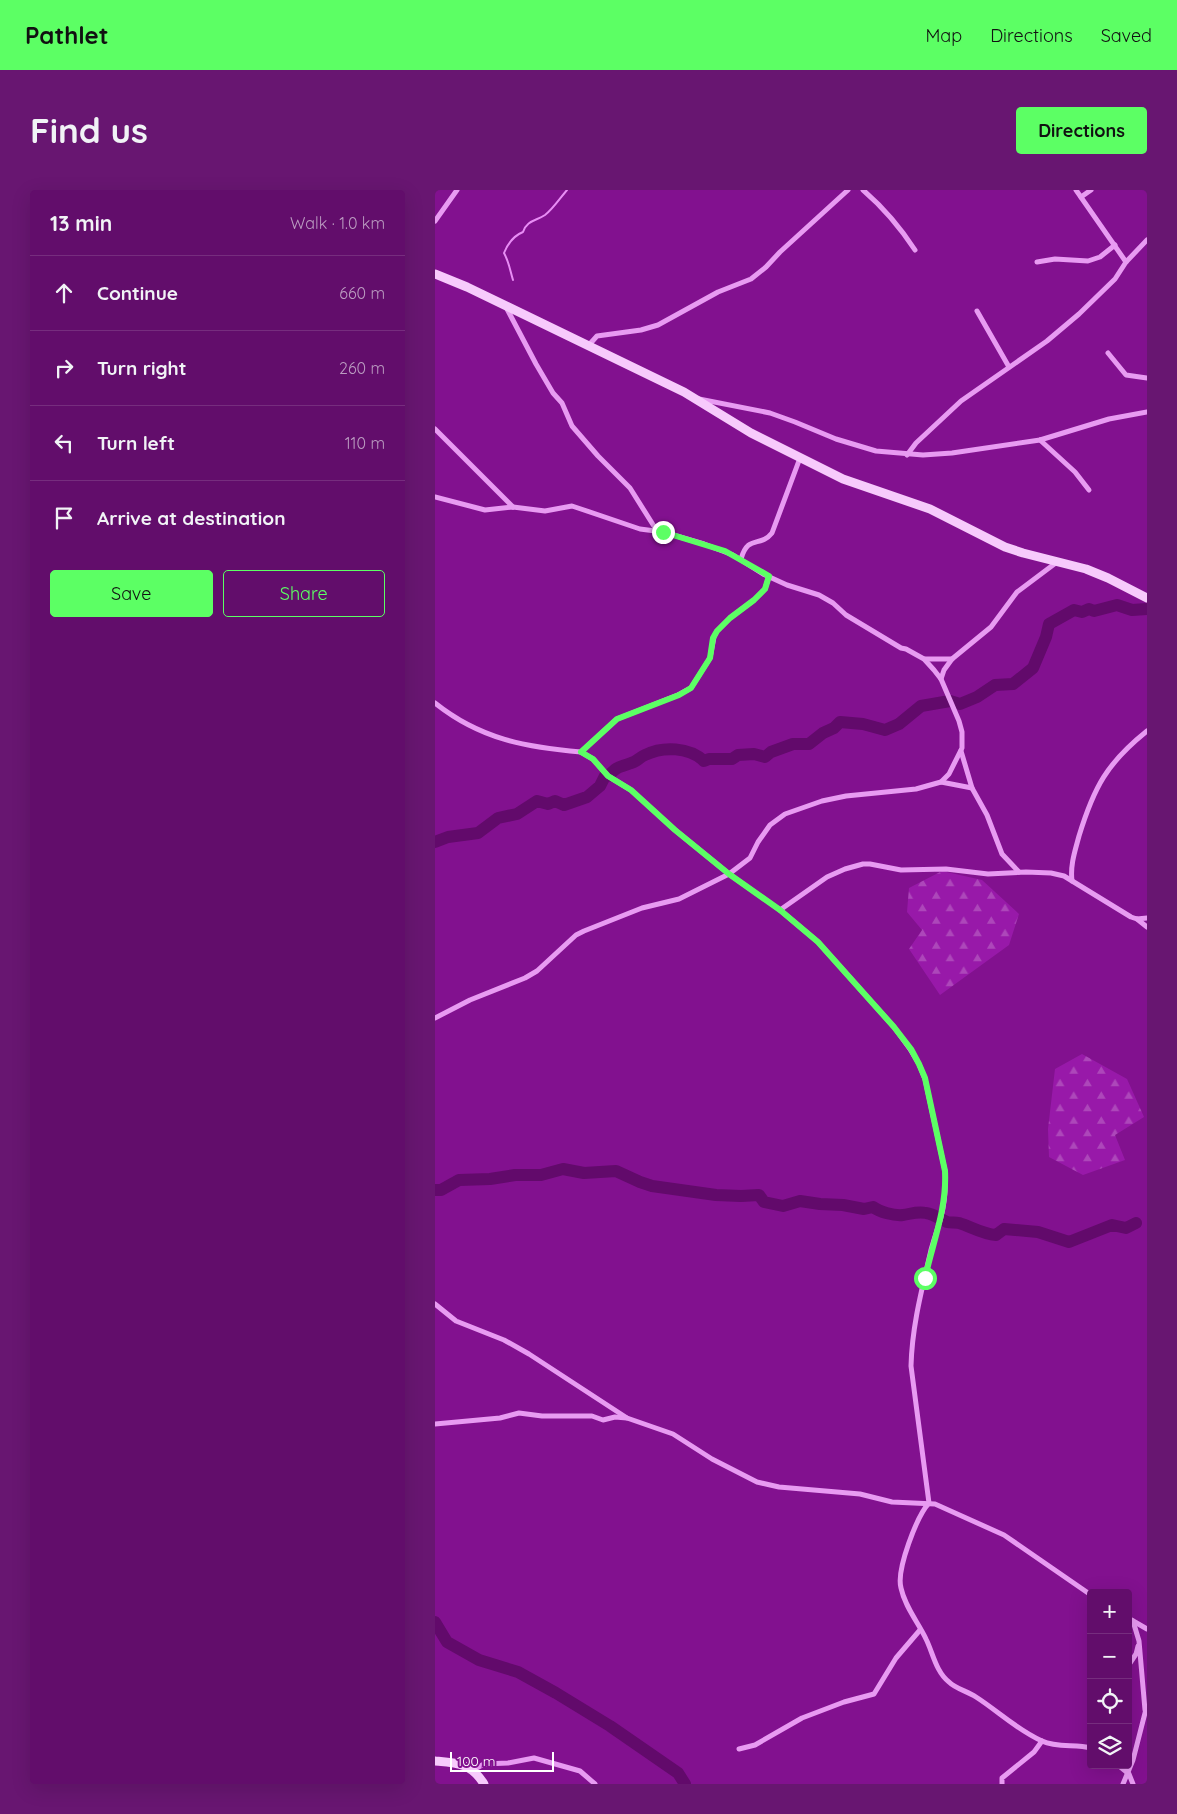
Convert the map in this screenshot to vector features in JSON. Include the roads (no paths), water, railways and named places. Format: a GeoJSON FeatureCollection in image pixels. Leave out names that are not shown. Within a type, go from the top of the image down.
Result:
{"type":"FeatureCollection","features":[{"type":"Feature","properties":{"kind":"street"},"geometry":{"type":"LineString","coordinates":[[435,221],[457,190]]}},
{"type":"Feature","properties":{"kind":"street"},"geometry":{"type":"LineString","coordinates":[[588,346],[597,336],[641,330],[658,325],[717,292],[751,279],[848,190]]}},
{"type":"Feature","properties":{"kind":"street"},"geometry":{"type":"LineString","coordinates":[[863,190],[882,206],[899,225],[915,250]]}},
{"type":"Feature","properties":{"kind":"street"},"geometry":{"type":"LineString","coordinates":[[1076,190],[1126,262]]}},
{"type":"Feature","properties":{"kind":"street"},"geometry":{"type":"LineString","coordinates":[[1081,197],[1091,190]]}},
{"type":"Feature","properties":{"kind":"street"},"geometry":{"type":"LineString","coordinates":[[907,455],[916,443],[961,401],[1047,342],[1079,314],[1115,279],[1126,262],[1147,240]]}},
{"type":"Feature","properties":{"kind":"street"},"geometry":{"type":"LineString","coordinates":[[1037,262],[1055,259],[1088,261],[1100,257],[1115,245]]}},
{"type":"Feature","properties":{"kind":"street"},"geometry":{"type":"LineString","coordinates":[[435,274],[467,287],[693,398],[751,433],[855,484],[930,509],[1023,553],[1087,569],[1147,598]]}},
{"type":"Feature","properties":{"kind":"street"},"geometry":{"type":"LineString","coordinates":[[505,307],[553,393],[562,404],[572,426],[591,449],[630,488],[657,531]]}},
{"type":"Feature","properties":{"kind":"street"},"geometry":{"type":"LineString","coordinates":[[977,311],[1009,367]]}},
{"type":"Feature","properties":{"kind":"street"},"geometry":{"type":"LineString","coordinates":[[1108,353],[1126,375],[1147,378]]}},
{"type":"Feature","properties":{"kind":"street"},"geometry":{"type":"LineString","coordinates":[[693,398],[770,413],[836,439],[876,451],[907,455],[952,453],[1040,440],[1109,419],[1147,412]]}},
{"type":"Feature","properties":{"kind":"street"},"geometry":{"type":"LineString","coordinates":[[435,429],[513,507]]}},
{"type":"Feature","properties":{"kind":"street"},"geometry":{"type":"LineString","coordinates":[[1040,440],[1075,472],[1089,490]]}},
{"type":"Feature","properties":{"kind":"street"},"geometry":{"type":"LineString","coordinates":[[741,559],[747,544],[764,540],[772,533],[800,458]]}},
{"type":"Feature","properties":{"kind":"street"},"geometry":{"type":"LineString","coordinates":[[435,497],[485,510],[513,507],[545,511],[572,506],[641,529],[657,531],[704,544],[725,551],[787,585],[819,595],[833,603],[845,615],[901,648],[924,659],[941,680],[959,721],[962,732],[961,750],[972,788],[987,815],[1002,854],[1019,872]]}},
{"type":"Feature","properties":{"kind":"street"},"geometry":{"type":"LineString","coordinates":[[941,680],[944,670],[952,660],[991,627],[1017,592],[1057,562]]}},
{"type":"Feature","properties":{"kind":"street"},"geometry":{"type":"LineString","coordinates":[[581,752],[617,719],[679,695],[691,688],[710,658],[713,638],[717,631],[765,589],[769,576]]}},
{"type":"Feature","properties":{"kind":"street"},"geometry":{"type":"LineString","coordinates":[[924,659],[952,660]]}},
{"type":"Feature","properties":{"kind":"street"},"geometry":{"type":"LineString","coordinates":[[435,703],[470,727],[501,740],[538,748],[581,752],[593,759],[608,776],[631,790],[675,830],[729,874],[780,910],[830,954],[911,1049],[925,1078],[943,1162],[945,1183],[941,1218],[915,1316],[911,1366],[929,1503],[923,1510],[914,1530],[900,1578],[903,1594],[920,1630],[927,1640],[935,1661],[949,1682],[973,1695],[1018,1728],[1042,1741],[1067,1746],[1087,1746]]}},
{"type":"Feature","properties":{"kind":"street"},"geometry":{"type":"LineString","coordinates":[[1072,881],[1073,855],[1097,786],[1117,757],[1147,731]]}},
{"type":"Feature","properties":{"kind":"street"},"geometry":{"type":"LineString","coordinates":[[941,782],[949,774],[961,750]]}},
{"type":"Feature","properties":{"kind":"street"},"geometry":{"type":"LineString","coordinates":[[435,1018],[537,971],[584,931],[642,908],[679,899],[729,874],[750,858],[770,825],[785,814],[822,801],[846,796],[916,789],[941,782],[972,788]]}},
{"type":"Feature","properties":{"kind":"street"},"geometry":{"type":"LineString","coordinates":[[780,910],[827,878],[845,869],[870,864],[901,870],[945,869],[971,873],[998,874],[1019,872],[1051,873],[1064,876],[1147,927]]}},
{"type":"Feature","properties":{"kind":"street"},"geometry":{"type":"LineString","coordinates":[[1137,920],[1147,918]]}},
{"type":"Feature","properties":{"kind":"street"},"geometry":{"type":"LineString","coordinates":[[435,1304],[456,1321],[504,1340],[529,1354],[627,1418],[673,1434],[733,1470],[768,1485],[860,1494],[892,1502],[929,1503],[968,1518],[1004,1535],[1087,1592]]}},
{"type":"Feature","properties":{"kind":"street"},"geometry":{"type":"LineString","coordinates":[[435,1424],[500,1418],[519,1413],[542,1416],[592,1416],[603,1420],[615,1417],[627,1418]]}},
{"type":"Feature","properties":{"kind":"street"},"geometry":{"type":"LineString","coordinates":[[1132,1621],[1147,1629]]}},
{"type":"Feature","properties":{"kind":"street"},"geometry":{"type":"LineString","coordinates":[[1123,1784],[1129,1774],[1146,1708],[1139,1642],[1132,1623]]}},
{"type":"Feature","properties":{"kind":"street"},"geometry":{"type":"LineString","coordinates":[[739,1749],[755,1744],[802,1718],[843,1702],[874,1694],[896,1658],[920,1630]]}},
{"type":"Feature","properties":{"kind":"street"},"geometry":{"type":"LineString","coordinates":[[1132,1660],[1136,1654],[1139,1642]]}},
{"type":"Feature","properties":{"kind":"street"},"geometry":{"type":"LineString","coordinates":[[1002,1784],[1002,1778],[1034,1752],[1042,1741]]}},
{"type":"Feature","properties":{"kind":"street"},"geometry":{"type":"LineString","coordinates":[[473,1770],[484,1764],[508,1763],[534,1758],[580,1771],[595,1784]]}},
{"type":"Feature","properties":{"kind":"street"},"geometry":{"type":"LineString","coordinates":[[435,1760],[457,1763],[473,1770],[484,1784]]}},
{"type":"Feature","properties":{"kind":"street"},"geometry":{"type":"LineString","coordinates":[[1123,1769],[1129,1774],[1133,1782],[1138,1784]]}},
{"type":"Feature","properties":{"kind":"waterway"},"geometry":{"type":"LineString","coordinates":[[513,280],[504,253],[507,246],[511,240],[523,232],[529,223],[548,213],[567,190]]}},
{"type":"Feature","properties":{"kind":"waterway"},"geometry":{"type":"LineString","coordinates":[[435,842],[448,837],[478,833],[498,818],[517,814],[537,801],[548,804],[555,801],[564,805],[587,797],[600,786],[605,776],[608,776],[617,768],[660,750],[676,749],[691,753],[704,761],[709,759],[732,759],[738,755],[754,754],[765,757],[771,752],[793,744],[809,744],[840,722],[863,724],[885,730],[899,724],[921,706],[950,701],[960,704],[977,697],[995,685],[1013,684],[1033,668],[1046,637],[1049,624],[1074,610],[1082,612],[1089,609],[1094,611],[1117,605],[1132,610],[1147,609]]}},
{"type":"Feature","properties":{"kind":"waterway"},"geometry":{"type":"LineString","coordinates":[[435,1190],[441,1190],[459,1180],[490,1179],[515,1175],[541,1175],[563,1169],[584,1173],[616,1171],[652,1186],[716,1195],[759,1195],[764,1202],[783,1206],[800,1201],[864,1209],[873,1207],[895,1215],[917,1212],[926,1213],[947,1222],[959,1223],[996,1235],[1004,1229],[1038,1232],[1069,1242],[1112,1225],[1126,1228],[1136,1223]]}},
{"type":"Feature","properties":{"kind":"waterway"},"geometry":{"type":"LineString","coordinates":[[435,1622],[447,1642],[479,1660],[518,1672],[556,1693],[610,1726],[678,1773],[685,1784]]}}]}
